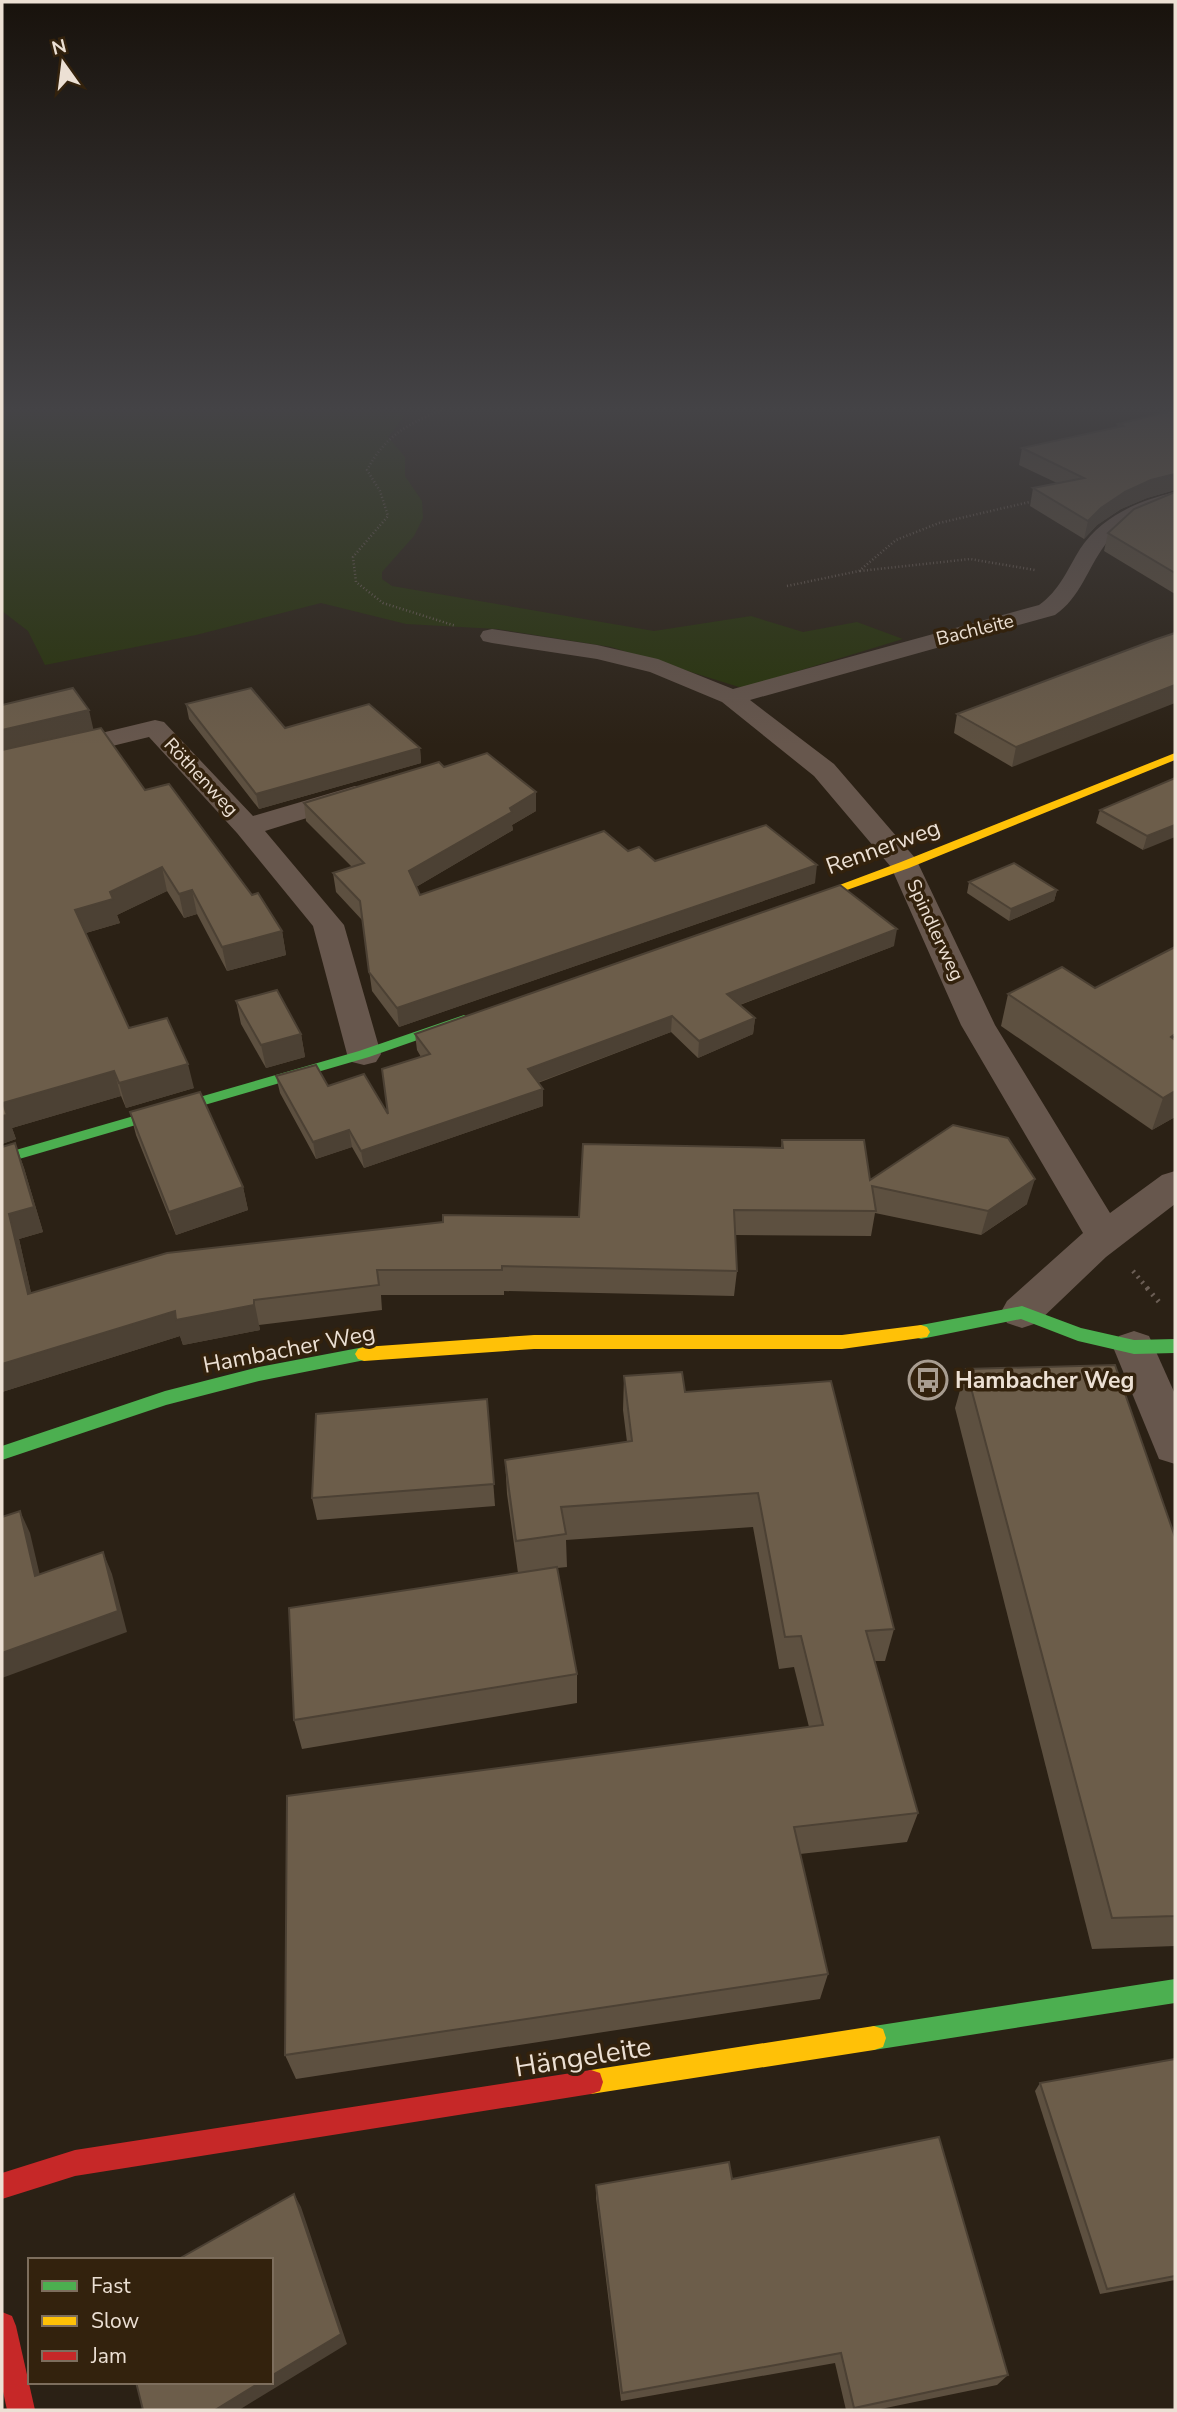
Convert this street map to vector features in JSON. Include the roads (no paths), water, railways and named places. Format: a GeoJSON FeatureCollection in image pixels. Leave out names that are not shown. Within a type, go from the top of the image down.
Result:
{"type":"FeatureCollection","features":[{"type":"Feature","properties":{"kind":"street","name":"Bachleite"},"geometry":{"type":"LineString","coordinates":[[731,697],[1046,610],[1061,602],[1099,538],[1123,521]]}},
{"type":"Feature","properties":{"kind":"street","name":"Spindlerweg"},"geometry":{"type":"LineString","coordinates":[[492,636],[626,657],[658,666],[731,697],[824,769],[905,865],[978,1025],[1105,1238]]}},
{"type":"Feature","properties":{"kind":"street","name":"Röthenweg"},"geometry":{"type":"LineString","coordinates":[[2,765],[155,727],[247,827],[328,925],[364,1054]]}},
{"type":"Feature","properties":{"kind":"street","name":"Rennerweg"},"geometry":{"type":"LineString","coordinates":[[773,911],[905,865],[1175,756]]}},
{"type":"Feature","properties":{"kind":"street","name":"Röthenweg"},"geometry":{"type":"LineString","coordinates":[[247,827],[378,787]]}},
{"type":"Feature","properties":{"kind":"street"},"geometry":{"type":"LineString","coordinates":[[2,1159],[364,1054],[483,1013]]}},
{"type":"Feature","properties":{"kind":"street"},"geometry":{"type":"LineString","coordinates":[[1175,1184],[1092,1247],[1022,1312],[1078,1334],[1158,1347],[1175,1446]]}},
{"type":"Feature","properties":{"kind":"street","name":"Hambacher Weg"},"geometry":{"type":"LineString","coordinates":[[2,1453],[165,1398],[259,1374],[352,1355],[534,1342],[842,1342],[913,1334],[1022,1312]]}},
{"type":"Feature","properties":{"kind":"street","name":"Hängeleite"},"geometry":{"type":"LineString","coordinates":[[2,2186],[75,2163],[1175,1991]]}},
{"type":"Feature","properties":{"kind":"street"},"geometry":{"type":"LineString","coordinates":[[2,2326],[21,2410]]}},
{"type":"Feature","properties":{"kind":"place","name":"Hambacher Weg"},"geometry":{"type":"Point","coordinates":[928,1380]}}]}
